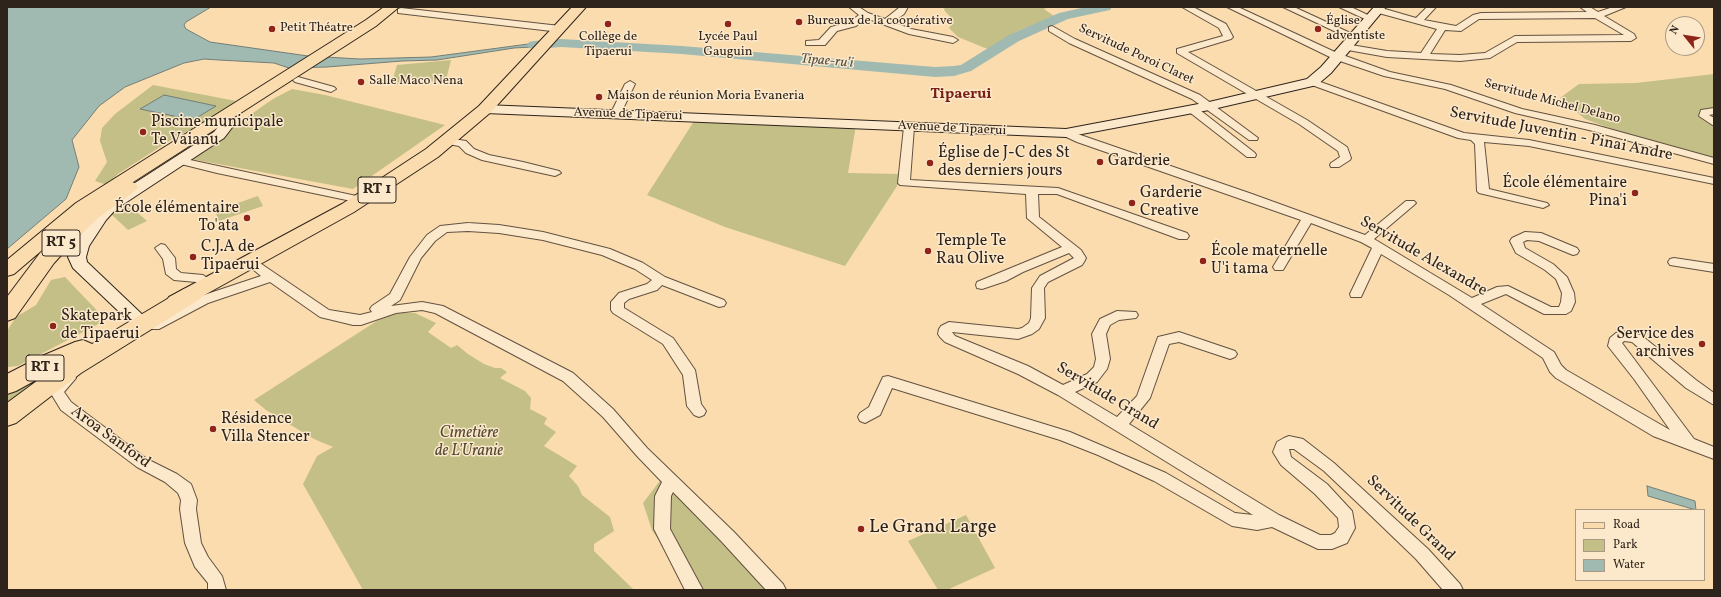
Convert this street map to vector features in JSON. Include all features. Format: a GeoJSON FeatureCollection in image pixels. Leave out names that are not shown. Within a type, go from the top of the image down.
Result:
{"type":"FeatureCollection","features":[{"type":"Feature","properties":{"kind":"highway","name":"RT 5"},"geometry":{"type":"LineString","coordinates":[[7,313],[36,272],[68,236],[91,214],[128,187]]}},
{"type":"Feature","properties":{"kind":"highway","name":"RT 5"},"geometry":{"type":"LineString","coordinates":[[7,294],[49,242],[108,190]]}},
{"type":"Feature","properties":{"kind":"highway"},"geometry":{"type":"LineString","coordinates":[[7,416],[73,367],[200,289]]}},
{"type":"Feature","properties":{"kind":"highway"},"geometry":{"type":"LineString","coordinates":[[7,385],[50,362],[84,348]]}},
{"type":"Feature","properties":{"kind":"main road","name":"RT 1"},"geometry":{"type":"LineString","coordinates":[[7,389],[250,262],[360,200],[405,172],[447,141],[485,109],[579,7]]}},
{"type":"Feature","properties":{"kind":"main road"},"geometry":{"type":"LineString","coordinates":[[128,187],[227,125],[399,8]]}},
{"type":"Feature","properties":{"kind":"main road","name":"Avenue de Tipaerui"},"geometry":{"type":"LineString","coordinates":[[485,109],[1066,133],[1209,106],[1312,82],[1326,70],[1376,12]]}},
{"type":"Feature","properties":{"kind":"main road"},"geometry":{"type":"LineString","coordinates":[[7,270],[51,232],[108,190],[298,77]]}},
{"type":"Feature","properties":{"kind":"main road"},"geometry":{"type":"LineString","coordinates":[[139,320],[79,264],[77,257],[81,246],[100,217],[110,206],[219,135],[227,125]]}},
{"type":"Feature","properties":{"kind":"street"},"geometry":{"type":"LineString","coordinates":[[853,7],[865,15],[909,31],[954,40]]}},
{"type":"Feature","properties":{"kind":"street"},"geometry":{"type":"LineString","coordinates":[[887,22],[901,12],[904,7]]}},
{"type":"Feature","properties":{"kind":"street"},"geometry":{"type":"LineString","coordinates":[[1186,7],[1223,26],[1228,38],[1180,51],[1303,122],[1344,149],[1346,158],[1335,165]]}},
{"type":"Feature","properties":{"kind":"street"},"geometry":{"type":"LineString","coordinates":[[1231,7],[1343,49],[1386,54],[1460,58],[1487,56],[1515,39],[1631,38],[1631,36],[1584,7]]}},
{"type":"Feature","properties":{"kind":"street"},"geometry":{"type":"LineString","coordinates":[[1287,7],[1343,49]]}},
{"type":"Feature","properties":{"kind":"street"},"geometry":{"type":"LineString","coordinates":[[1343,7],[1376,12],[1442,28],[1461,29],[1476,17],[1480,16],[1597,15],[1622,7]]}},
{"type":"Feature","properties":{"kind":"street"},"geometry":{"type":"LineString","coordinates":[[1418,21],[1432,7]]}},
{"type":"Feature","properties":{"kind":"street"},"geometry":{"type":"LineString","coordinates":[[399,8],[556,33]]}},
{"type":"Feature","properties":{"kind":"street"},"geometry":{"type":"LineString","coordinates":[[809,43],[822,43],[834,29],[853,24],[865,15]]}},
{"type":"Feature","properties":{"kind":"street"},"geometry":{"type":"LineString","coordinates":[[1423,56],[1442,28]]}},
{"type":"Feature","properties":{"kind":"street","name":"Servitude Poroi Claret"},"geometry":{"type":"LineString","coordinates":[[1052,29],[1072,41],[1168,83],[1196,97],[1253,138]]}},
{"type":"Feature","properties":{"kind":"street","name":"Servitude Michel Delano"},"geometry":{"type":"LineString","coordinates":[[1343,49],[1387,74],[1448,87],[1519,110],[1599,129],[1714,162]]}},
{"type":"Feature","properties":{"kind":"street"},"geometry":{"type":"LineString","coordinates":[[298,77],[331,89]]}},
{"type":"Feature","properties":{"kind":"street","name":"Servitude Juventin - Pinai Andre"},"geometry":{"type":"LineString","coordinates":[[1312,82],[1452,132],[1474,137],[1547,147],[1714,181]]}},
{"type":"Feature","properties":{"kind":"street"},"geometry":{"type":"LineString","coordinates":[[615,115],[630,84]]}},
{"type":"Feature","properties":{"kind":"street"},"geometry":{"type":"LineString","coordinates":[[1192,109],[1251,155]]}},
{"type":"Feature","properties":{"kind":"street"},"geometry":{"type":"LineString","coordinates":[[1714,111],[1705,112],[1704,116],[1714,123]]}},
{"type":"Feature","properties":{"kind":"street"},"geometry":{"type":"LineString","coordinates":[[910,127],[904,183],[1032,191],[1058,191],[1183,236]]}},
{"type":"Feature","properties":{"kind":"street","name":"Servitude Alexandre"},"geometry":{"type":"LineString","coordinates":[[1066,133],[1081,140],[1248,196],[1366,240],[1470,303],[1549,355],[1554,368],[1561,374],[1658,432],[1714,453]]}},
{"type":"Feature","properties":{"kind":"street"},"geometry":{"type":"LineString","coordinates":[[1474,137],[1480,143],[1483,191],[1543,205]]}},
{"type":"Feature","properties":{"kind":"street"},"geometry":{"type":"LineString","coordinates":[[447,141],[462,144],[470,151],[486,158],[555,173]]}},
{"type":"Feature","properties":{"kind":"street"},"geometry":{"type":"LineString","coordinates":[[181,161],[360,200]]}},
{"type":"Feature","properties":{"kind":"street"},"geometry":{"type":"LineString","coordinates":[[1032,191],[1033,218],[1071,248]]}},
{"type":"Feature","properties":{"kind":"street"},"geometry":{"type":"LineString","coordinates":[[1366,240],[1410,203]]}},
{"type":"Feature","properties":{"kind":"street"},"geometry":{"type":"LineString","coordinates":[[1279,267],[1308,218]]}},
{"type":"Feature","properties":{"kind":"street"},"geometry":{"type":"LineString","coordinates":[[342,318],[376,309],[391,301],[404,282],[416,257],[430,238],[444,229],[481,228],[543,236],[618,257],[647,270],[661,280],[719,303]]}},
{"type":"Feature","properties":{"kind":"street"},"geometry":{"type":"LineString","coordinates":[[1470,303],[1502,290],[1508,290],[1549,311],[1561,311],[1566,308],[1568,302],[1568,293],[1561,277],[1549,267],[1520,250],[1516,245],[1516,241],[1525,236],[1541,237],[1573,251]]}},
{"type":"Feature","properties":{"kind":"street"},"geometry":{"type":"LineString","coordinates":[[1356,294],[1379,247]]}},
{"type":"Feature","properties":{"kind":"street"},"geometry":{"type":"LineString","coordinates":[[161,248],[169,258],[170,271],[178,277],[199,278],[200,289]]}},
{"type":"Feature","properties":{"kind":"street"},"geometry":{"type":"LineString","coordinates":[[982,285],[1002,278],[1019,268],[1071,248]]}},
{"type":"Feature","properties":{"kind":"street","name":"Servitude Grand"},"geometry":{"type":"LineString","coordinates":[[1071,248],[1080,258],[1078,262],[1044,280],[1038,288],[1038,318],[1034,326],[1027,331],[1018,334],[949,327],[946,329],[945,334],[950,339],[1023,370],[1063,391],[1273,520],[1318,542],[1332,542],[1341,538],[1347,528],[1346,516],[1334,501],[1284,459],[1281,452],[1282,446],[1289,442],[1298,444],[1329,467],[1369,503],[1422,554],[1454,590]]}},
{"type":"Feature","properties":{"kind":"street"},"geometry":{"type":"LineString","coordinates":[[250,262],[325,314],[353,320],[361,320],[395,309],[422,306],[438,309],[462,320],[568,377],[608,412],[670,481],[728,537],[777,590]]}},
{"type":"Feature","properties":{"kind":"street"},"geometry":{"type":"LineString","coordinates":[[1674,262],[1714,268]]}},
{"type":"Feature","properties":{"kind":"street","name":"Aroa Sanford"},"geometry":{"type":"LineString","coordinates":[[217,590],[216,581],[204,567],[193,543],[188,509],[189,500],[185,489],[171,478],[142,463],[74,414],[66,406],[57,392],[63,382],[82,367],[203,300],[271,277]]}},
{"type":"Feature","properties":{"kind":"street"},"geometry":{"type":"LineString","coordinates":[[661,280],[652,287],[624,296],[618,302],[617,307],[618,310],[668,341],[690,374],[694,406],[699,411]]}},
{"type":"Feature","properties":{"kind":"street"},"geometry":{"type":"LineString","coordinates":[[1063,391],[1092,378],[1100,369],[1103,359],[1099,334],[1105,322],[1117,316],[1131,315]]}},
{"type":"Feature","properties":{"kind":"street"},"geometry":{"type":"LineString","coordinates":[[1688,443],[1661,408],[1639,375],[1615,346],[1615,340],[1621,336],[1636,338],[1691,384],[1714,400]]}},
{"type":"Feature","properties":{"kind":"street"},"geometry":{"type":"LineString","coordinates":[[1118,424],[1127,418],[1143,398],[1163,340],[1179,337],[1230,354]]}},
{"type":"Feature","properties":{"kind":"street"},"geometry":{"type":"LineString","coordinates":[[865,417],[875,412],[888,381],[1065,436],[1160,477],[1232,519],[1257,523],[1273,520]]}},
{"type":"Feature","properties":{"kind":"street"},"geometry":{"type":"LineString","coordinates":[[670,481],[663,496],[662,529],[694,590]]}},
{"type":"Feature","properties":{"kind":"green space"},"geometry":{"type":"Polygon","coordinates":[[[945,7],[1049,7],[1044,9],[1054,16],[1016,32],[990,50],[958,37],[949,28],[953,20],[944,10],[945,7]]]}},
{"type":"Feature","properties":{"kind":"green space"},"geometry":{"type":"Polygon","coordinates":[[[451,60],[446,80],[391,85],[397,65],[451,60]]]}},
{"type":"Feature","properties":{"kind":"green space"},"geometry":{"type":"Polygon","coordinates":[[[1714,74],[1714,161],[1666,149],[1585,119],[1560,98],[1579,84],[1636,83],[1714,74]]]}},
{"type":"Feature","properties":{"kind":"green space","name":"Piscine municipale Te Vaianu"},"geometry":{"type":"Polygon","coordinates":[[[153,85],[236,101],[193,129],[177,136],[118,174],[107,185],[95,181],[107,162],[100,141],[102,128],[115,114],[153,85]]]}},
{"type":"Feature","properties":{"kind":"green space"},"geometry":{"type":"Polygon","coordinates":[[[292,89],[325,95],[445,125],[353,189],[191,159],[198,151],[273,99],[292,89]]]}},
{"type":"Feature","properties":{"kind":"green space"},"geometry":{"type":"Polygon","coordinates":[[[696,118],[856,125],[848,173],[900,174],[899,183],[845,266],[725,227],[647,195],[696,118]]]}},
{"type":"Feature","properties":{"kind":"green space"},"geometry":{"type":"Polygon","coordinates":[[[258,196],[263,206],[219,221],[215,211],[258,196]]]}},
{"type":"Feature","properties":{"kind":"green space"},"geometry":{"type":"Polygon","coordinates":[[[130,206],[147,221],[128,230],[111,214],[130,206]]]}},
{"type":"Feature","properties":{"kind":"green space","name":"Skatepark de Tipaerui"},"geometry":{"type":"Polygon","coordinates":[[[65,277],[106,320],[18,366],[7,367],[7,331],[16,317],[36,305],[51,280],[65,277]]]}},
{"type":"Feature","properties":{"kind":"green space","name":"Cimetière de L'Uranie"},"geometry":{"type":"Polygon","coordinates":[[[397,313],[415,313],[436,323],[428,332],[451,348],[457,345],[484,364],[495,368],[501,368],[507,372],[500,378],[525,391],[531,398],[530,409],[547,418],[544,424],[556,432],[544,446],[577,466],[569,476],[578,486],[582,495],[610,517],[614,531],[594,544],[594,551],[634,590],[363,590],[303,484],[317,456],[333,447],[314,439],[266,410],[254,400],[386,315],[397,313]]]}},
{"type":"Feature","properties":{"kind":"green space"},"geometry":{"type":"Polygon","coordinates":[[[69,360],[7,409],[7,394],[69,360]]]}},
{"type":"Feature","properties":{"kind":"green space"},"geometry":{"type":"Polygon","coordinates":[[[665,474],[779,590],[692,590],[652,530],[643,503],[665,474]]]}},
{"type":"Feature","properties":{"kind":"green space"},"geometry":{"type":"Polygon","coordinates":[[[966,515],[995,568],[947,590],[938,590],[908,541],[966,515]]]}},
{"type":"Feature","properties":{"kind":"water"},"geometry":{"type":"Polygon","coordinates":[[[7,7],[211,7],[186,22],[184,25],[186,29],[210,42],[308,56],[360,59],[431,57],[536,43],[532,47],[514,48],[437,60],[402,61],[327,67],[289,68],[274,63],[204,59],[184,63],[125,87],[99,106],[72,140],[79,167],[66,199],[7,249],[7,7]]]}},
{"type":"Feature","properties":{"kind":"water"},"geometry":{"type":"Polygon","coordinates":[[[164,95],[216,106],[193,120],[140,109],[164,95]]]}},
{"type":"Feature","properties":{"kind":"water"},"geometry":{"type":"Polygon","coordinates":[[[1647,486],[1695,501],[1696,509],[1693,509],[1648,496],[1647,486]]]}},
{"type":"Feature","properties":{"kind":"waterway","name":"Tipae-ru’i"},"geometry":{"type":"LineString","coordinates":[[534,45],[561,43],[682,50],[935,72],[954,71],[966,68],[1014,38],[1064,16],[1105,7]]}},
{"type":"Feature","properties":{"kind":"place","name":"Bureaux de la coopérative"},"geometry":{"type":"Point","coordinates":[799,22]}},
{"type":"Feature","properties":{"kind":"place","name":"Collège de Tipaerui"},"geometry":{"type":"Point","coordinates":[608,24]}},
{"type":"Feature","properties":{"kind":"place","name":"Lycée Paul Gauguin"},"geometry":{"type":"Point","coordinates":[728,24]}},
{"type":"Feature","properties":{"kind":"place","name":"Petit Théatre"},"geometry":{"type":"Point","coordinates":[272,29]}},
{"type":"Feature","properties":{"kind":"place","name":"Église adventiste"},"geometry":{"type":"Point","coordinates":[1318,29]}},
{"type":"Feature","properties":{"kind":"place","name":"Salle Maco Nena"},"geometry":{"type":"Point","coordinates":[361,82]}},
{"type":"Feature","properties":{"kind":"place","name":"Maison de réunion Moria Evaneria"},"geometry":{"type":"Point","coordinates":[599,97]}},
{"type":"Feature","properties":{"kind":"place","name":"Piscine municipale Te Vaianu"},"geometry":{"type":"Point","coordinates":[143,132]}},
{"type":"Feature","properties":{"kind":"place","name":"Garderie"},"geometry":{"type":"Point","coordinates":[1100,162]}},
{"type":"Feature","properties":{"kind":"place","name":"Église de J-C des St des derniers jours"},"geometry":{"type":"Point","coordinates":[930,163]}},
{"type":"Feature","properties":{"kind":"place","name":"École élémentaire Pina'i"},"geometry":{"type":"Point","coordinates":[1635,193]}},
{"type":"Feature","properties":{"kind":"place","name":"Garderie Creative"},"geometry":{"type":"Point","coordinates":[1132,203]}},
{"type":"Feature","properties":{"kind":"place","name":"École élémentaire To'ata"},"geometry":{"type":"Point","coordinates":[247,218]}},
{"type":"Feature","properties":{"kind":"place","name":"Temple Te Rau Olive"},"geometry":{"type":"Point","coordinates":[928,251]}},
{"type":"Feature","properties":{"kind":"place","name":"C.J.A de Tipaerui"},"geometry":{"type":"Point","coordinates":[193,257]}},
{"type":"Feature","properties":{"kind":"place","name":"École maternelle U'i tama"},"geometry":{"type":"Point","coordinates":[1203,261]}},
{"type":"Feature","properties":{"kind":"place","name":"Skatepark de Tipaerui"},"geometry":{"type":"Point","coordinates":[53,326]}},
{"type":"Feature","properties":{"kind":"place","name":"Service des archives"},"geometry":{"type":"Point","coordinates":[1702,344]}},
{"type":"Feature","properties":{"kind":"place","name":"Résidence Villa Stencer"},"geometry":{"type":"Point","coordinates":[213,429]}},
{"type":"Feature","properties":{"kind":"place","name":"Le Grand Large"},"geometry":{"type":"Point","coordinates":[861,529]}},
{"type":"Feature","properties":{"kind":"district","name":"Tipaerui"},"geometry":{"type":"Point","coordinates":[961,95]}}]}
